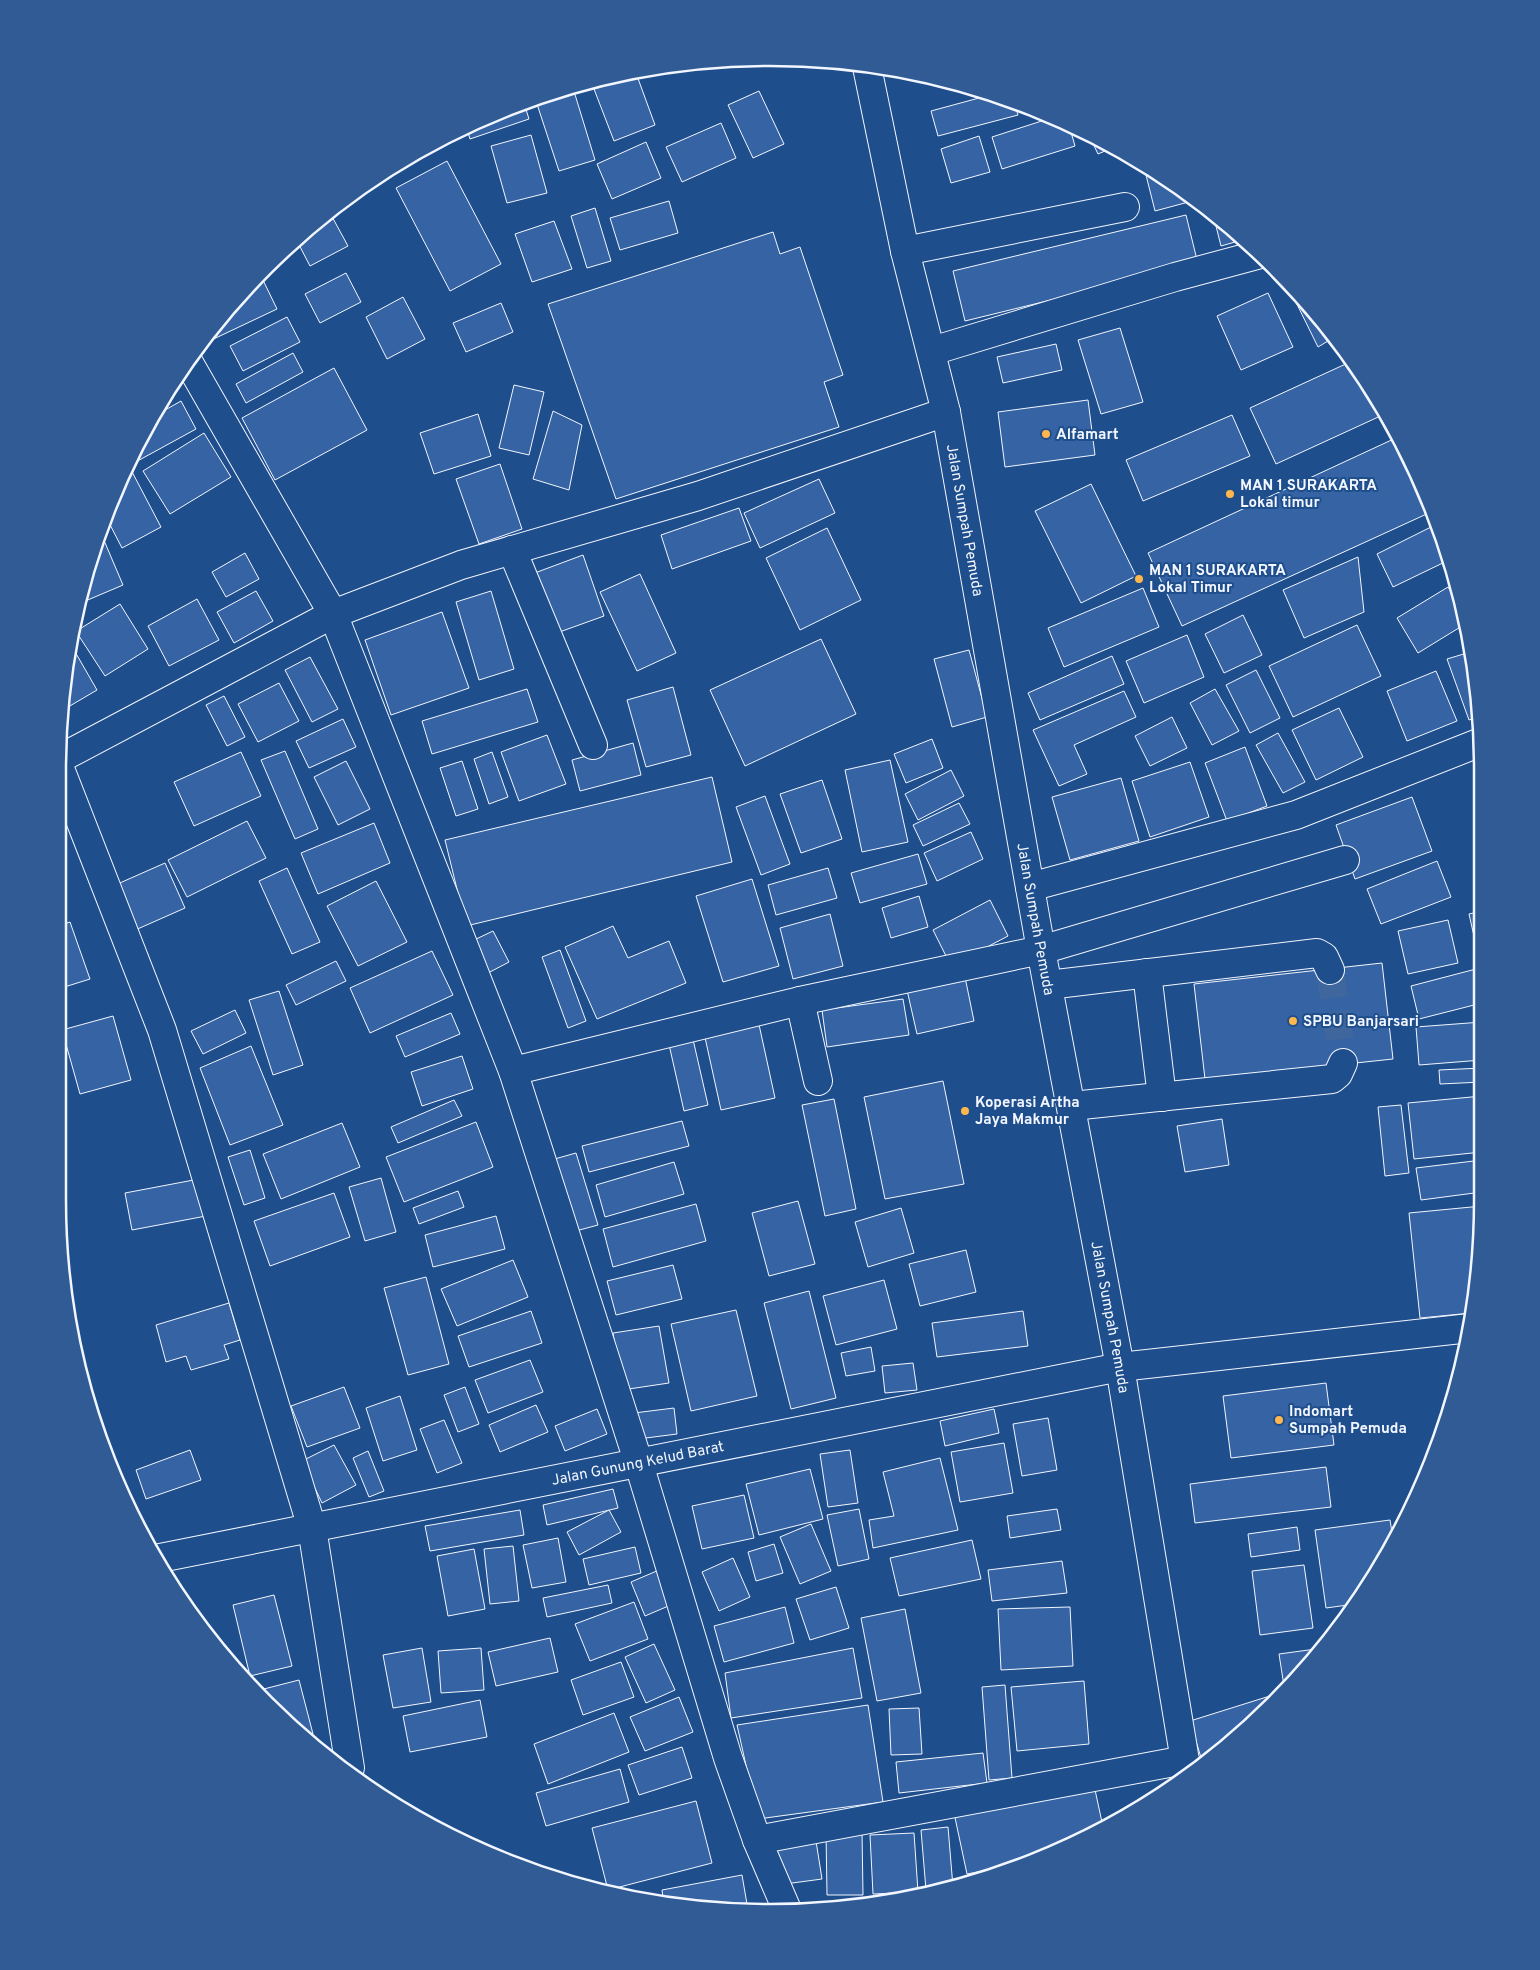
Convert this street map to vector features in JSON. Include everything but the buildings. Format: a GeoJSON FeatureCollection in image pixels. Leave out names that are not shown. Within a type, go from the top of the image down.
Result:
{"type":"FeatureCollection","features":[{"type":"Feature","properties":{"kind":"main road","name":"Jalan Sumpah Pemuda"},"geometry":{"type":"LineString","coordinates":[[868,73],[905,252],[932,351],[946,412],[1030,887],[1120,1367],[1186,1766]]}},
{"type":"Feature","properties":{"kind":"main road"},"geometry":{"type":"LineString","coordinates":[[905,252],[1125,207]]}},
{"type":"Feature","properties":{"kind":"main road"},"geometry":{"type":"LineString","coordinates":[[932,351],[1175,277],[1251,257]]}},
{"type":"Feature","properties":{"kind":"main road"},"geometry":{"type":"LineString","coordinates":[[192,369],[333,614],[513,1071],[639,1464],[728,1758],[758,1840],[784,1903]]}},
{"type":"Feature","properties":{"kind":"main road"},"geometry":{"type":"LineString","coordinates":[[67,754],[333,614],[462,565],[698,496],[946,412]]}},
{"type":"Feature","properties":{"kind":"main road"},"geometry":{"type":"LineString","coordinates":[[512,550],[593,745]]}},
{"type":"Feature","properties":{"kind":"main road"},"geometry":{"type":"LineString","coordinates":[[1030,887],[1296,815],[1473,745]]}},
{"type":"Feature","properties":{"kind":"main road"},"geometry":{"type":"LineString","coordinates":[[66,784],[162,1030],[312,1528],[349,1763]]}},
{"type":"Feature","properties":{"kind":"main road"},"geometry":{"type":"LineString","coordinates":[[513,1071],[800,1001],[1042,950],[1345,860]]}},
{"type":"Feature","properties":{"kind":"main road"},"geometry":{"type":"LineString","coordinates":[[1048,984],[1317,953],[1324,957],[1330,970]]}},
{"type":"Feature","properties":{"kind":"main road"},"geometry":{"type":"LineString","coordinates":[[1147,973],[1162,1097]]}},
{"type":"Feature","properties":{"kind":"main road"},"geometry":{"type":"LineString","coordinates":[[800,1001],[818,1080]]}},
{"type":"Feature","properties":{"kind":"main road"},"geometry":{"type":"LineString","coordinates":[[1072,1106],[1332,1079],[1338,1074],[1343,1063]]}},
{"type":"Feature","properties":{"kind":"main road","name":"Jalan Gunung Kelud Barat"},"geometry":{"type":"LineString","coordinates":[[164,1557],[1120,1367],[1461,1329]]}},
{"type":"Feature","properties":{"kind":"main road"},"geometry":{"type":"LineString","coordinates":[[758,1840],[1186,1766]]}},
{"type":"Feature","properties":{"kind":"tunnel"},"geometry":{"type":"LineString","coordinates":[[1330,970],[1343,1063]]}},
{"type":"Feature","properties":{"kind":"place","name":"Alfamart"},"geometry":{"type":"Point","coordinates":[1046,434]}},
{"type":"Feature","properties":{"kind":"place","name":"MAN 1 SURAKARTA Lokal timur"},"geometry":{"type":"Point","coordinates":[1230,494]}},
{"type":"Feature","properties":{"kind":"place","name":"MAN 1 SURAKARTA Lokal Timur"},"geometry":{"type":"Point","coordinates":[1139,579]}},
{"type":"Feature","properties":{"kind":"place","name":"SPBU Banjarsari"},"geometry":{"type":"Point","coordinates":[1293,1021]}},
{"type":"Feature","properties":{"kind":"place","name":"Koperasi Artha Jaya Makmur"},"geometry":{"type":"Point","coordinates":[965,1111]}},
{"type":"Feature","properties":{"kind":"place","name":"Indomart Sumpah Pemuda"},"geometry":{"type":"Point","coordinates":[1279,1420]}}]}
